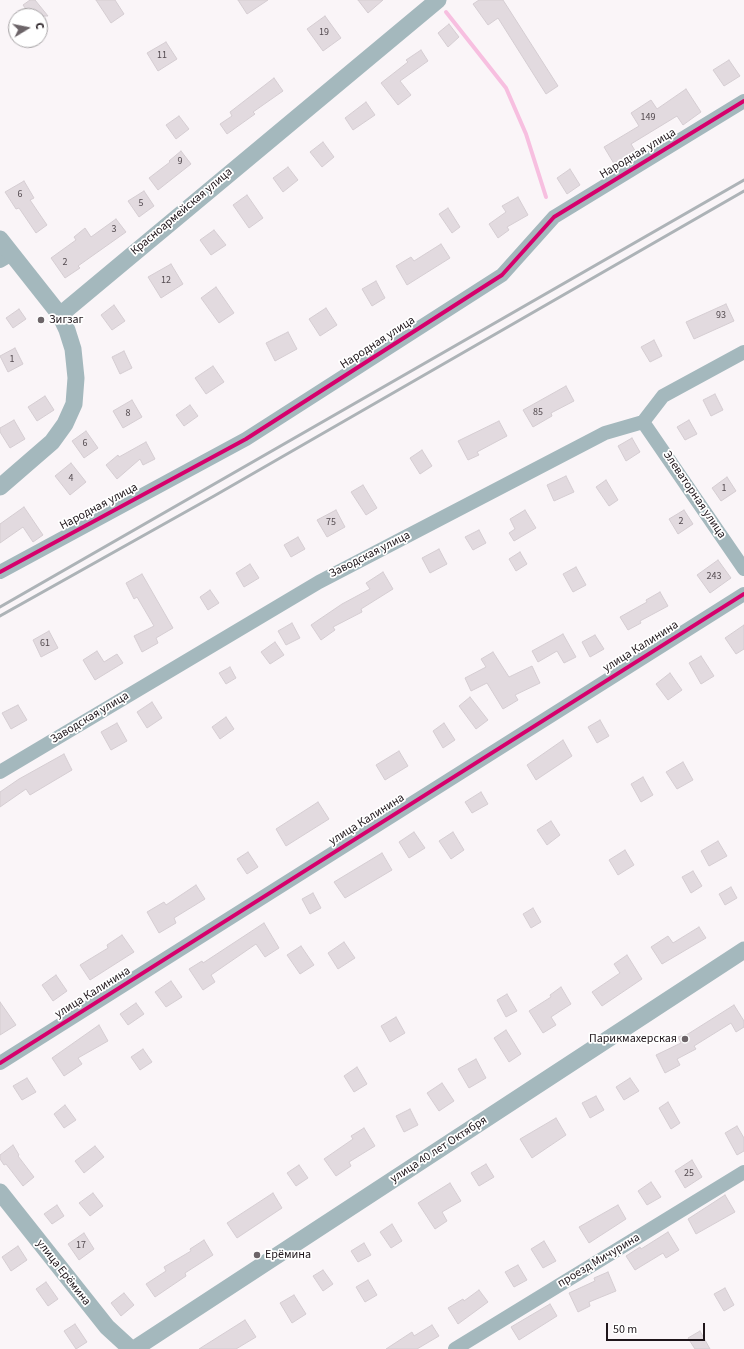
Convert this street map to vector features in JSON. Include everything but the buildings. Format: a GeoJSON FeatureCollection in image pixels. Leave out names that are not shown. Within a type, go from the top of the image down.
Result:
{"type":"FeatureCollection","features":[{"type":"Feature","properties":{"kind":"street","name":"Красноармейская улица"},"geometry":{"type":"LineString","coordinates":[[60,315],[438,0]]}},
{"type":"Feature","properties":{"kind":"street","name":"Народная улица"},"geometry":{"type":"LineString","coordinates":[[0,572],[246,439],[502,275],[554,216],[744,101]]}},
{"type":"Feature","properties":{"kind":"street"},"geometry":{"type":"LineString","coordinates":[[0,239],[6,257],[60,315],[68,330],[73,349],[76,378],[74,404],[65,424],[52,442],[0,487]]}},
{"type":"Feature","properties":{"kind":"street"},"geometry":{"type":"LineString","coordinates":[[643,422],[663,396],[744,352]]}},
{"type":"Feature","properties":{"kind":"street","name":"Элеваторная улица"},"geometry":{"type":"LineString","coordinates":[[643,422],[744,570]]}},
{"type":"Feature","properties":{"kind":"street","name":"Заводская улица"},"geometry":{"type":"LineString","coordinates":[[0,772],[319,582],[605,433],[643,422]]}},
{"type":"Feature","properties":{"kind":"street","name":"улица Калинина"},"geometry":{"type":"LineString","coordinates":[[0,1063],[744,594]]}},
{"type":"Feature","properties":{"kind":"street","name":"улица 40 лет Октября"},"geometry":{"type":"LineString","coordinates":[[132,1349],[744,950]]}},
{"type":"Feature","properties":{"kind":"street","name":"проезд Мичурина"},"geometry":{"type":"LineString","coordinates":[[455,1349],[744,1172]]}},
{"type":"Feature","properties":{"kind":"street","name":"улица Ерёмина"},"geometry":{"type":"LineString","coordinates":[[0,1192],[107,1327],[132,1349]]}},
{"type":"Feature","properties":{"kind":"waterway"},"geometry":{"type":"LineString","coordinates":[[446,12],[506,88],[526,134],[546,197]]}},
{"type":"Feature","properties":{"kind":"railway"},"geometry":{"type":"LineString","coordinates":[[0,607],[744,180]]}},
{"type":"Feature","properties":{"kind":"railway"},"geometry":{"type":"LineString","coordinates":[[0,616],[214,496],[744,191]]}},
{"type":"Feature","properties":{"kind":"cycle path"},"geometry":{"type":"LineString","coordinates":[[0,572],[246,439],[502,275],[554,217],[744,101]]}},
{"type":"Feature","properties":{"kind":"cycle path"},"geometry":{"type":"LineString","coordinates":[[0,1063],[744,594]]}},
{"type":"Feature","properties":{"kind":"place","name":"Зигзаг"},"geometry":{"type":"Point","coordinates":[41,320]}},
{"type":"Feature","properties":{"kind":"place","name":"Парикмахерская"},"geometry":{"type":"Point","coordinates":[685,1039]}},
{"type":"Feature","properties":{"kind":"place","name":"Ерёмина"},"geometry":{"type":"Point","coordinates":[257,1255]}}]}
